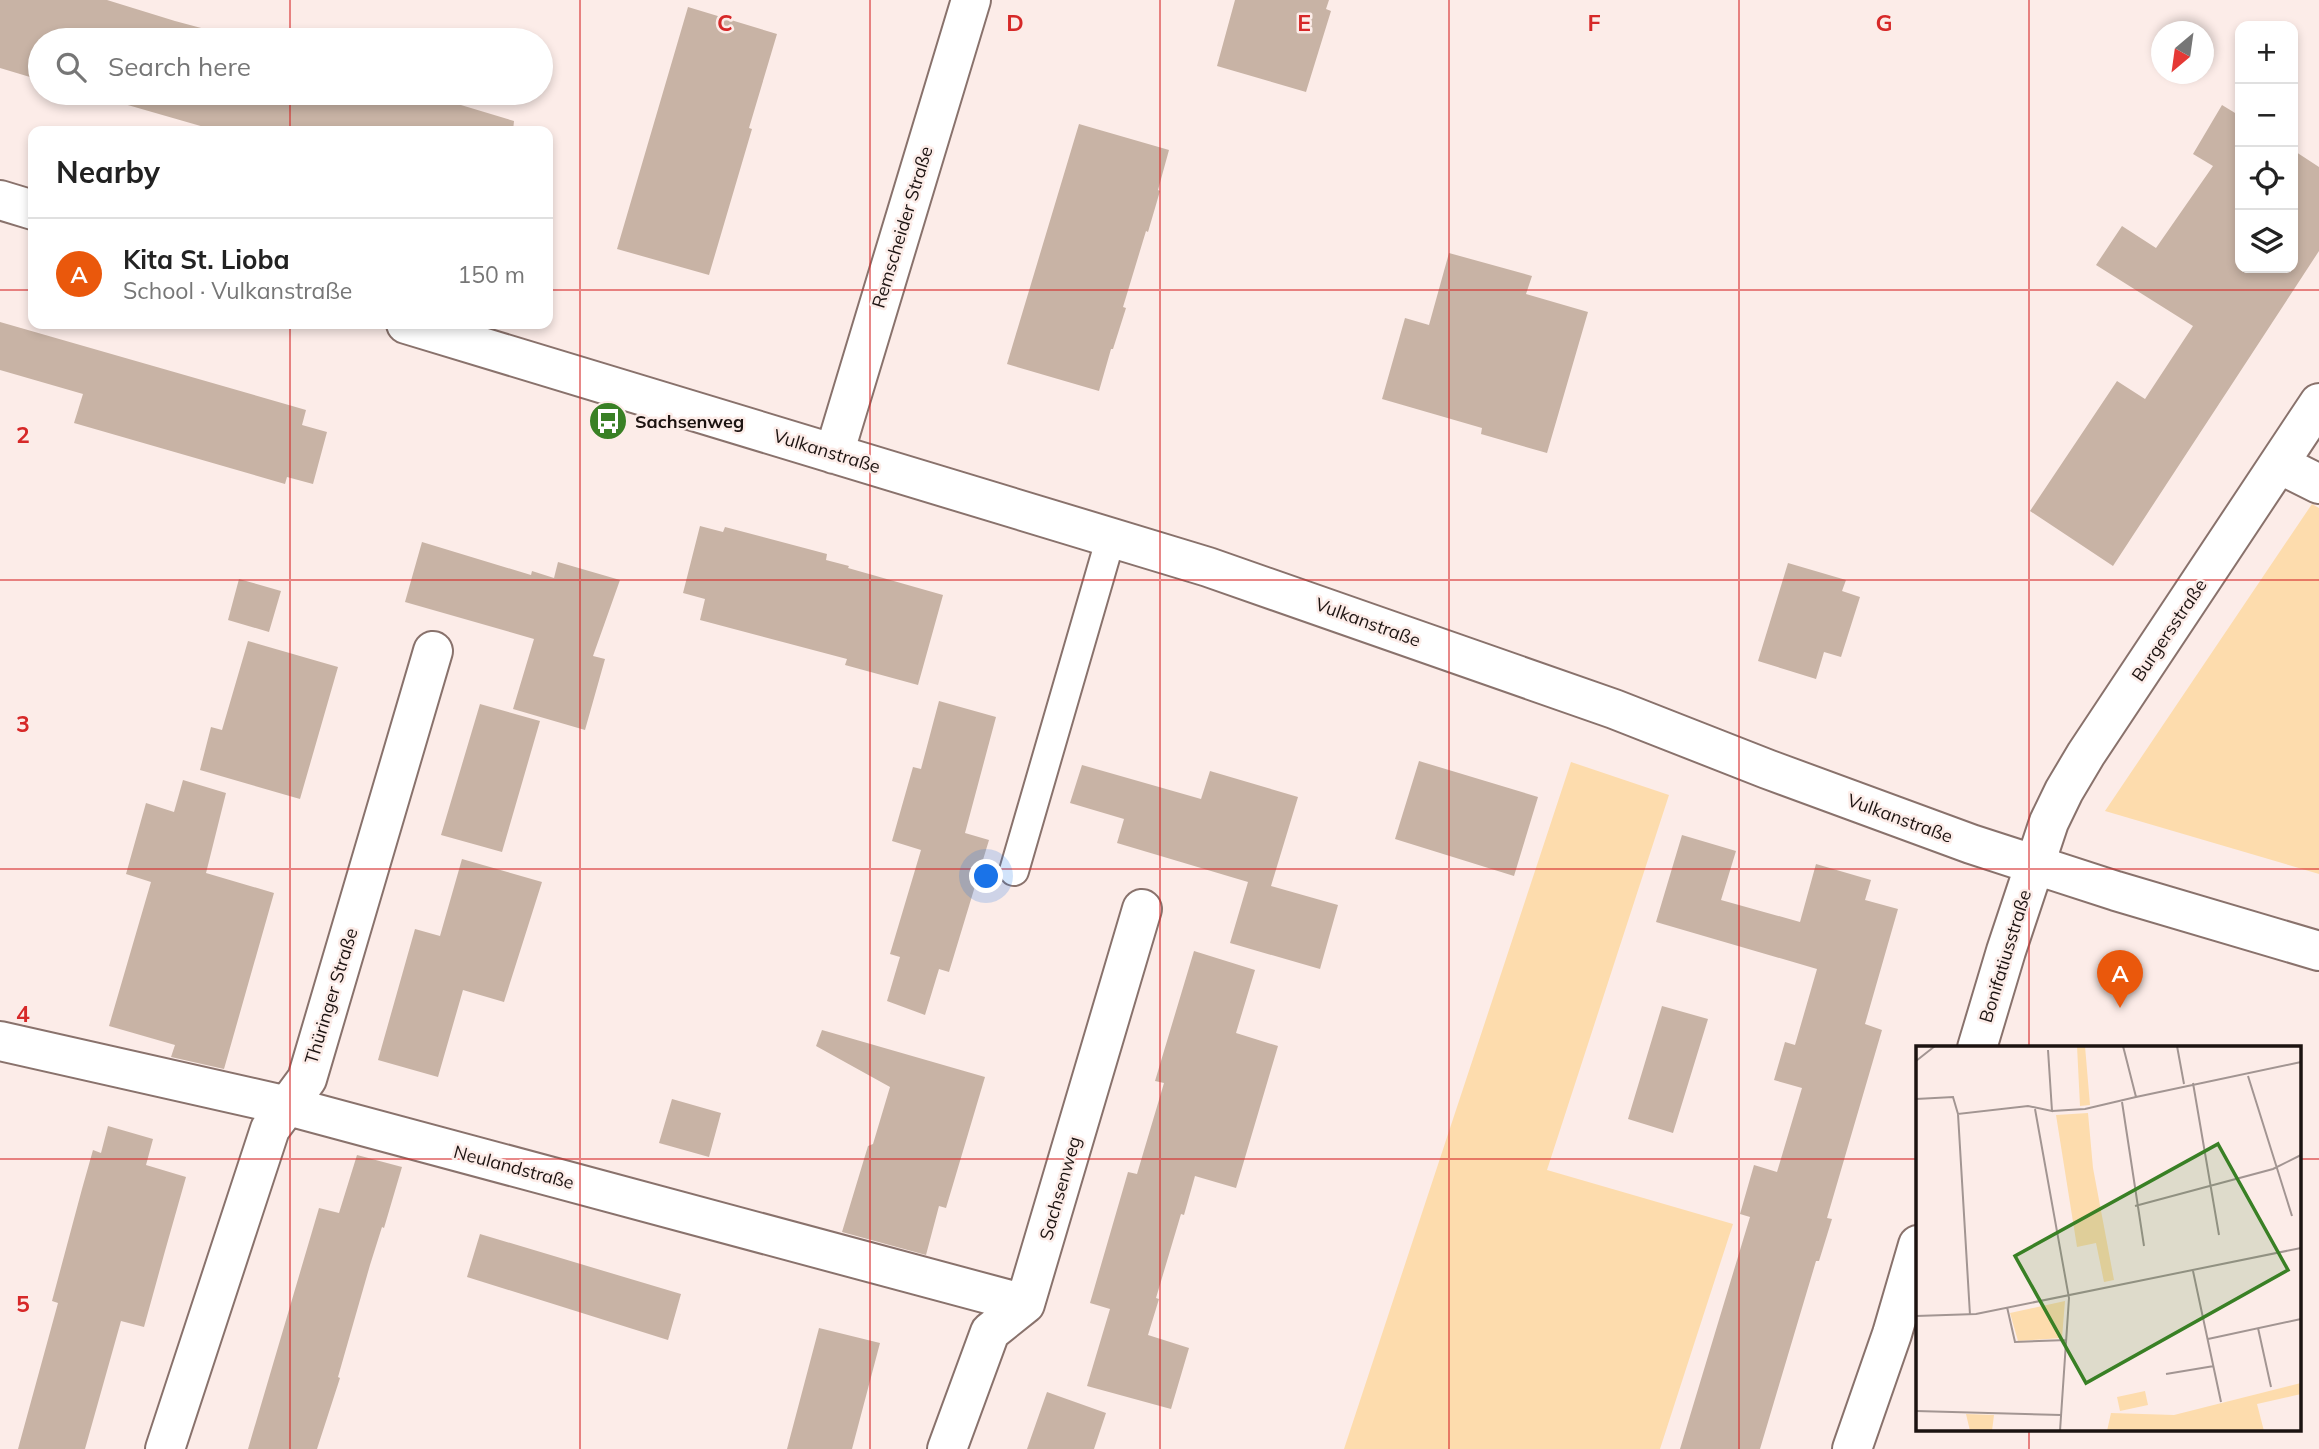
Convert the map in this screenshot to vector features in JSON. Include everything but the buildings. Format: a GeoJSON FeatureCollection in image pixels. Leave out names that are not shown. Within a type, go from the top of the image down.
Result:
{"type":"FeatureCollection","features":[{"type":"Feature","properties":{"kind":"street","name":"Remscheider Straße"},"geometry":{"type":"LineString","coordinates":[[834,454],[971,0]]}},
{"type":"Feature","properties":{"kind":"street"},"geometry":{"type":"LineString","coordinates":[[0,200],[28,208]]}},
{"type":"Feature","properties":{"kind":"street","name":"Vulkanstraße"},"geometry":{"type":"LineString","coordinates":[[422,329],[1111,537],[1302,598],[1614,709],[1896,817],[2116,891],[2319,951]]}},
{"type":"Feature","properties":{"kind":"street","name":"Burgersstraße"},"geometry":{"type":"LineString","coordinates":[[2034,864],[2064,790],[2086,754],[2319,403]]}},
{"type":"Feature","properties":{"kind":"street"},"geometry":{"type":"LineString","coordinates":[[2279,464],[2319,484]]}},
{"type":"Feature","properties":{"kind":"street","name":"Thüringer Straße"},"geometry":{"type":"LineString","coordinates":[[165,1449],[270,1129],[307,1079],[433,651]]}},
{"type":"Feature","properties":{"kind":"street","name":"Bonifatiusstraße"},"geometry":{"type":"LineString","coordinates":[[1978,1046],[2034,864]]}},
{"type":"Feature","properties":{"kind":"street","name":"Sachsenweg"},"geometry":{"type":"LineString","coordinates":[[1025,1304],[1142,909]]}},
{"type":"Feature","properties":{"kind":"street","name":"Neulandstraße"},"geometry":{"type":"LineString","coordinates":[[0,1041],[288,1106],[1025,1304]]}},
{"type":"Feature","properties":{"kind":"street"},"geometry":{"type":"LineString","coordinates":[[1852,1449],[1892,1334],[1916,1252]]}},
{"type":"Feature","properties":{"kind":"street"},"geometry":{"type":"LineString","coordinates":[[947,1449],[990,1332],[1025,1304]]}},
{"type":"Feature","properties":{"kind":"lane"},"geometry":{"type":"LineString","coordinates":[[1014,871],[1111,537]]}},
{"type":"Feature","properties":{"kind":"shaded area"},"geometry":{"type":"Polygon","coordinates":[[[2312,504],[2319,508],[2319,874],[2105,811],[2312,504]]]}},
{"type":"Feature","properties":{"kind":"shaded area"},"geometry":{"type":"Polygon","coordinates":[[[1571,762],[1669,795],[1547,1170],[1733,1224],[1660,1449],[1344,1449],[1571,762]]]}},
{"type":"Feature","properties":{"kind":"place","name":"Sachsenweg"},"geometry":{"type":"Point","coordinates":[608,421]}},
{"type":"Feature","properties":{"kind":"place","name":"Kita St. Lioba"},"geometry":{"type":"Point","coordinates":[2120,1008]}}]}
